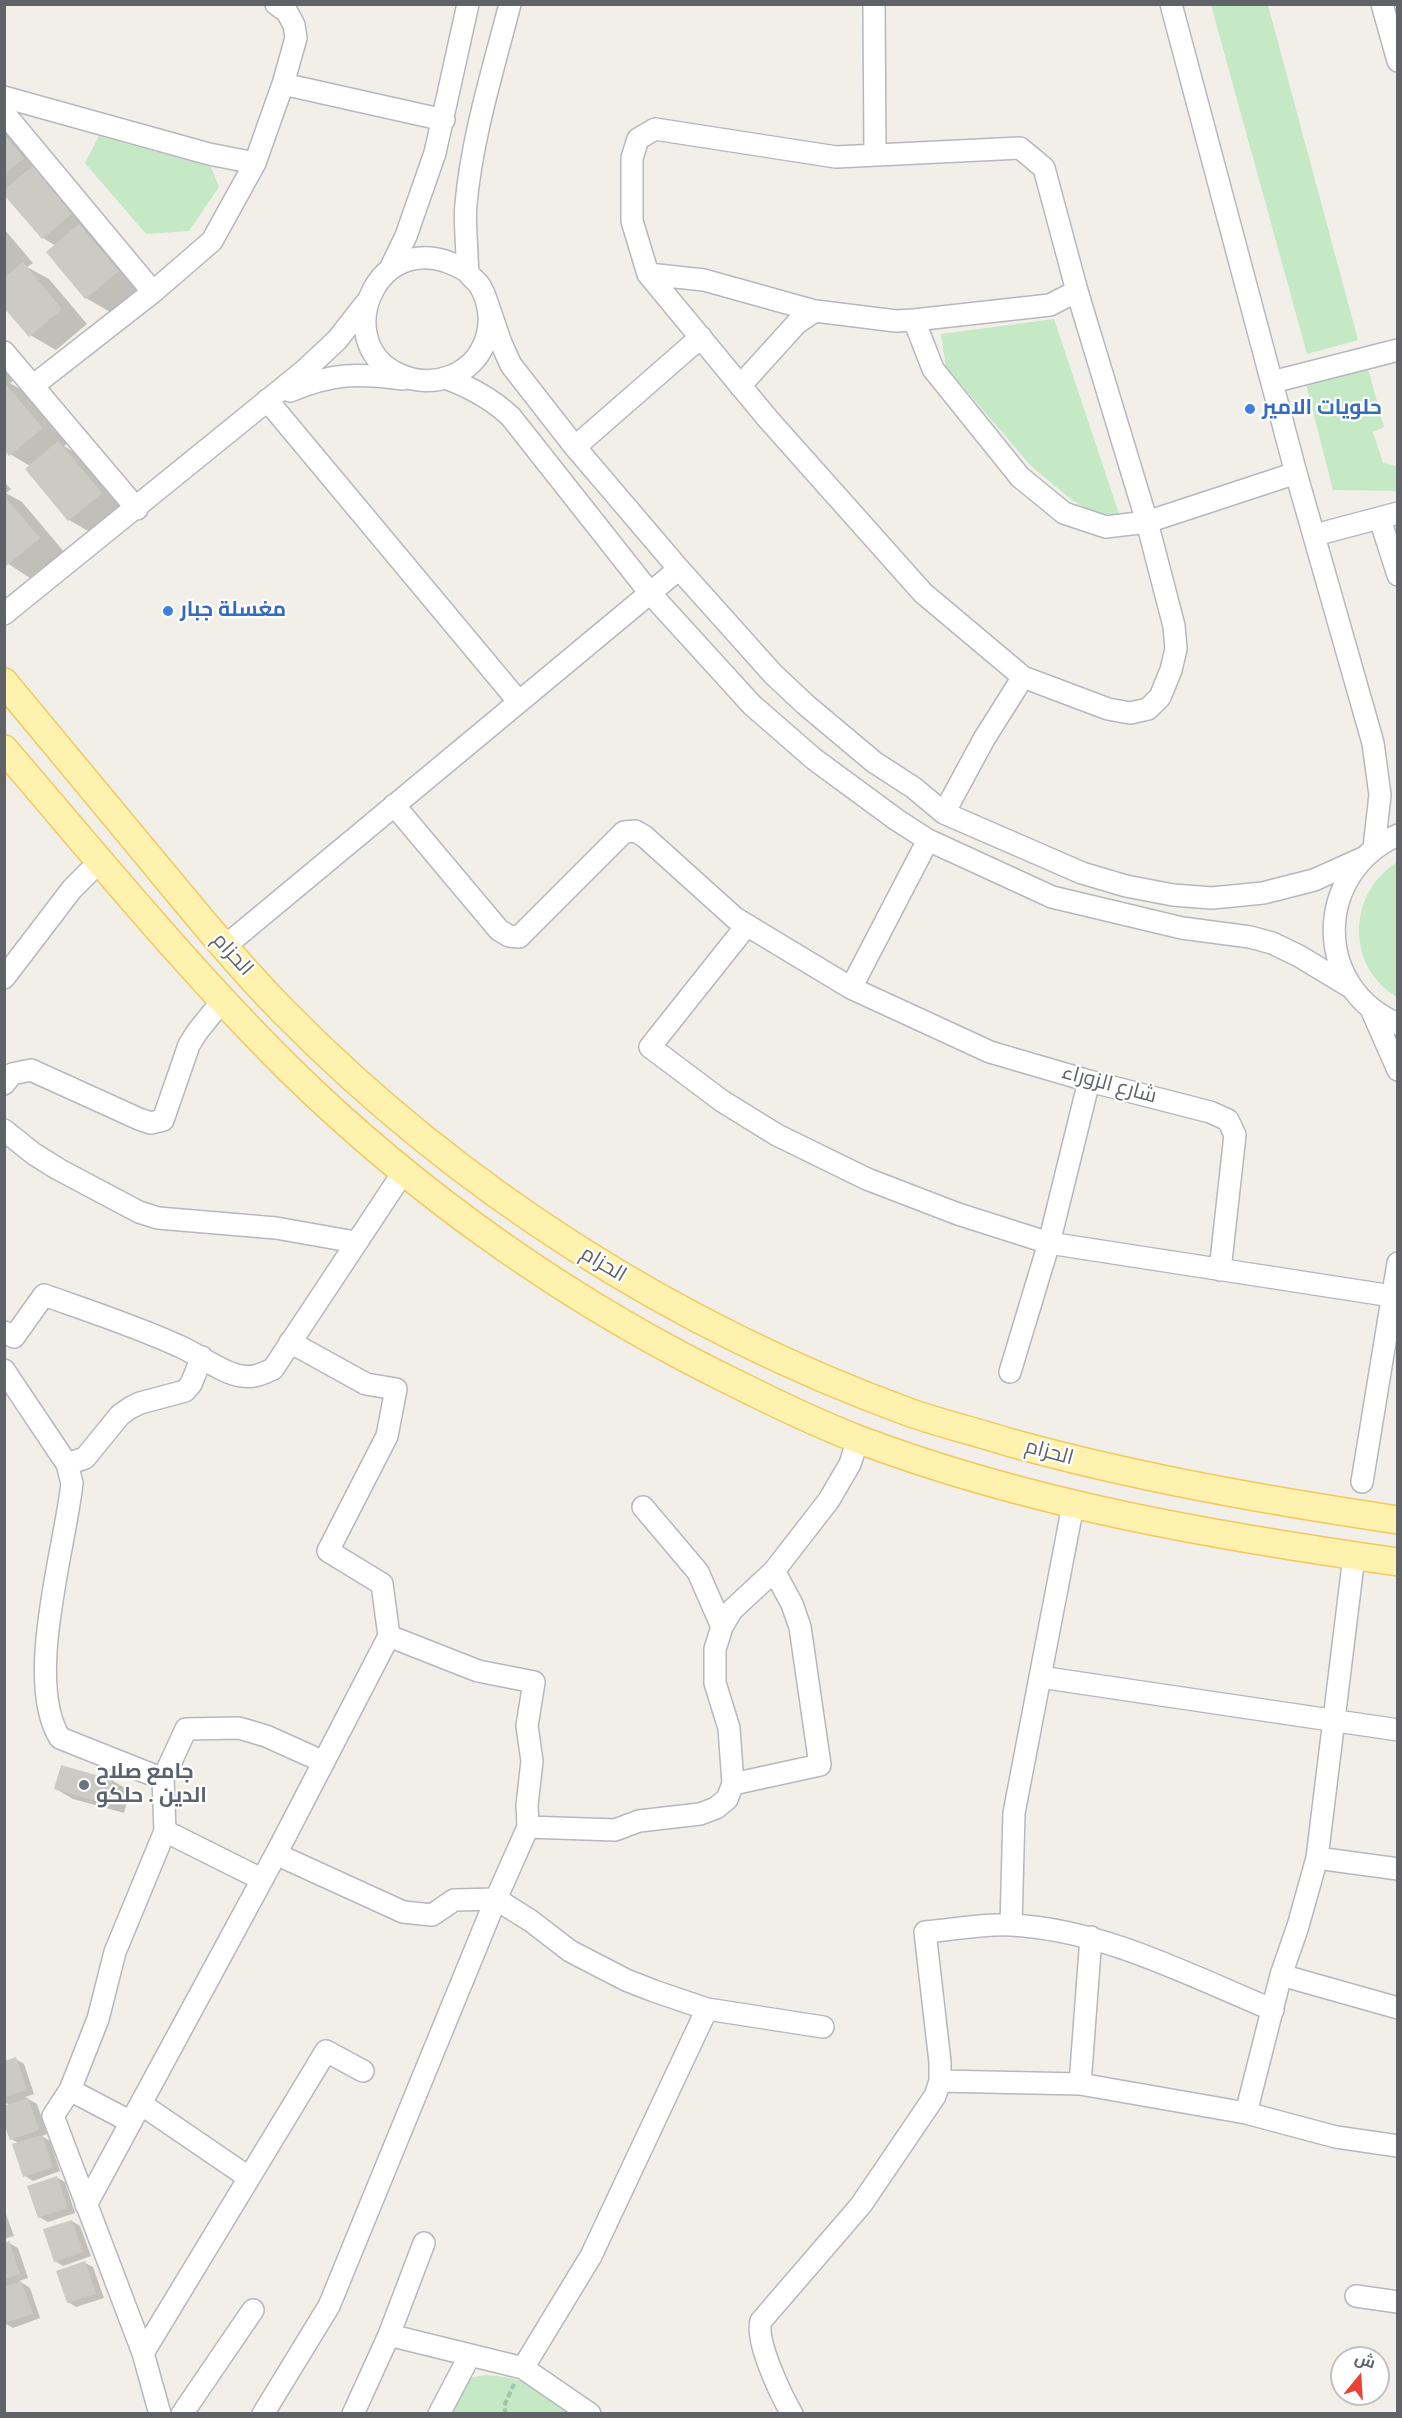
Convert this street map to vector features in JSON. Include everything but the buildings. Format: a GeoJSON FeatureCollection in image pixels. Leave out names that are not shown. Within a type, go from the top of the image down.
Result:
{"type":"FeatureCollection","features":[{"type":"Feature","properties":{"kind":"main road","name":"الحزام"},"geometry":{"type":"LineString","coordinates":[[4,682],[224,947],[282,1010],[327,1054],[420,1136],[550,1231],[611,1271],[751,1346],[914,1414],[1075,1460],[1217,1492],[1398,1520]]}},
{"type":"Feature","properties":{"kind":"main road"},"geometry":{"type":"LineString","coordinates":[[4,749],[222,1001],[291,1070],[404,1172],[538,1270],[640,1332],[718,1375],[858,1439],[999,1485],[1073,1505],[1225,1537],[1398,1562]]}},
{"type":"Feature","properties":{"kind":"street"},"geometry":{"type":"LineString","coordinates":[[34,385],[153,292],[212,241],[255,163],[283,84],[296,38],[294,25],[287,12],[276,4]]}},
{"type":"Feature","properties":{"kind":"street"},"geometry":{"type":"LineString","coordinates":[[390,269],[416,208],[444,120],[468,4]]}},
{"type":"Feature","properties":{"kind":"street"},"geometry":{"type":"LineString","coordinates":[[468,272],[466,205],[479,123],[510,4]]}},
{"type":"Feature","properties":{"kind":"street"},"geometry":{"type":"LineString","coordinates":[[874,4],[875,155]]}},
{"type":"Feature","properties":{"kind":"street"},"geometry":{"type":"LineString","coordinates":[[1171,4],[1296,473],[1373,743],[1380,795],[1368,853],[1344,884],[1335,913],[1334,929],[1338,960],[1352,988]]}},
{"type":"Feature","properties":{"kind":"street"},"geometry":{"type":"LineString","coordinates":[[1382,4],[1398,61]]}},
{"type":"Feature","properties":{"kind":"street"},"geometry":{"type":"LineString","coordinates":[[283,84],[444,120]]}},
{"type":"Feature","properties":{"kind":"street"},"geometry":{"type":"LineString","coordinates":[[4,97],[208,154],[255,163]]}},
{"type":"Feature","properties":{"kind":"street"},"geometry":{"type":"LineString","coordinates":[[4,113],[153,292]]}},
{"type":"Feature","properties":{"kind":"street"},"geometry":{"type":"LineString","coordinates":[[655,129],[836,157],[875,155],[1020,148],[1044,168],[1077,291],[1148,522],[1174,626],[1176,649],[1172,670],[1160,697],[1148,709],[1130,713],[1108,709],[1023,676],[923,593],[740,386],[648,274],[632,221],[632,158],[638,139],[655,129]]}},
{"type":"Feature","properties":{"kind":"street"},"geometry":{"type":"LineString","coordinates":[[4,614],[136,509],[322,354],[349,326],[366,303],[375,284],[390,269],[405,261],[421,258],[446,261],[468,272],[479,284],[511,365],[575,447],[679,569],[773,674],[866,756],[914,788],[944,813],[1082,873],[1126,886],[1173,895],[1212,898],[1263,893],[1314,880],[1398,835]]}},
{"type":"Feature","properties":{"kind":"street"},"geometry":{"type":"LineString","coordinates":[[648,274],[704,280],[815,311],[896,321],[1050,305],[1077,291]]}},
{"type":"Feature","properties":{"kind":"street"},"geometry":{"type":"LineString","coordinates":[[267,400],[315,380],[337,376],[359,374],[430,382],[448,379],[465,369],[479,355],[487,338],[490,318],[486,299]]}},
{"type":"Feature","properties":{"kind":"street"},"geometry":{"type":"LineString","coordinates":[[366,303],[364,324],[369,344],[381,362],[395,373],[412,380]]}},
{"type":"Feature","properties":{"kind":"street"},"geometry":{"type":"LineString","coordinates":[[740,386],[797,323],[815,311]]}},
{"type":"Feature","properties":{"kind":"street"},"geometry":{"type":"LineString","coordinates":[[914,320],[933,369],[1020,477],[1064,513],[1106,527],[1148,522],[1296,473]]}},
{"type":"Feature","properties":{"kind":"street"},"geometry":{"type":"LineString","coordinates":[[575,447],[701,337]]}},
{"type":"Feature","properties":{"kind":"street"},"geometry":{"type":"LineString","coordinates":[[1272,382],[1398,350]]}},
{"type":"Feature","properties":{"kind":"street"},"geometry":{"type":"LineString","coordinates":[[4,352],[136,509]]}},
{"type":"Feature","properties":{"kind":"street"},"geometry":{"type":"LineString","coordinates":[[448,379],[471,387],[511,417],[650,593],[752,705],[814,759],[880,808],[928,840],[1052,897],[1182,928],[1250,937],[1272,943],[1299,956],[1352,988],[1371,1008],[1398,1024]]}},
{"type":"Feature","properties":{"kind":"street"},"geometry":{"type":"LineString","coordinates":[[267,400],[519,702]]}},
{"type":"Feature","properties":{"kind":"street"},"geometry":{"type":"LineString","coordinates":[[1315,535],[1389,516],[1398,574]]}},
{"type":"Feature","properties":{"kind":"street"},"geometry":{"type":"LineString","coordinates":[[224,947],[679,569]]}},
{"type":"Feature","properties":{"kind":"street"},"geometry":{"type":"LineString","coordinates":[[944,813],[984,739],[1023,676]]}},
{"type":"Feature","properties":{"kind":"street","name":"شارع الزوراء"},"geometry":{"type":"LineString","coordinates":[[394,806],[499,930],[509,936],[519,937],[624,832],[635,831],[644,836],[735,918],[851,988],[990,1052],[1089,1081],[1210,1112],[1228,1120],[1235,1135],[1220,1270]]}},
{"type":"Feature","properties":{"kind":"street"},"geometry":{"type":"LineString","coordinates":[[851,988],[928,840]]}},
{"type":"Feature","properties":{"kind":"street"},"geometry":{"type":"LineString","coordinates":[[4,978],[72,889],[100,861]]}},
{"type":"Feature","properties":{"kind":"street"},"geometry":{"type":"LineString","coordinates":[[747,925],[650,1047],[747,1118],[847,1169],[931,1204],[1049,1243],[1392,1296]]}},
{"type":"Feature","properties":{"kind":"street"},"geometry":{"type":"LineString","coordinates":[[4,1084],[12,1074],[31,1070],[139,1119],[151,1123],[163,1120],[189,1045],[222,1001]]}},
{"type":"Feature","properties":{"kind":"street"},"geometry":{"type":"LineString","coordinates":[[1371,1008],[1398,1070]]}},
{"type":"Feature","properties":{"kind":"street"},"geometry":{"type":"LineString","coordinates":[[1010,1372],[1049,1243],[1089,1081]]}},
{"type":"Feature","properties":{"kind":"street"},"geometry":{"type":"LineString","coordinates":[[4,1130],[57,1169],[139,1212],[158,1218],[276,1228],[355,1242]]}},
{"type":"Feature","properties":{"kind":"street"},"geometry":{"type":"LineString","coordinates":[[4,1332],[14,1337],[44,1295],[153,1335],[202,1357],[230,1373],[242,1377],[258,1376],[273,1369],[355,1242],[404,1172]]}},
{"type":"Feature","properties":{"kind":"street"},"geometry":{"type":"LineString","coordinates":[[1362,1482],[1398,1263]]}},
{"type":"Feature","properties":{"kind":"street"},"geometry":{"type":"LineString","coordinates":[[86,2205],[276,1854],[389,1636],[382,1584],[328,1551],[387,1436],[396,1389],[366,1384],[290,1342]]}},
{"type":"Feature","properties":{"kind":"street"},"geometry":{"type":"LineString","coordinates":[[67,1464],[85,1458],[120,1415],[130,1408],[186,1390],[191,1384],[202,1357]]}},
{"type":"Feature","properties":{"kind":"street"},"geometry":{"type":"LineString","coordinates":[[4,1370],[67,1464],[72,1483],[45,1656],[46,1682],[53,1726],[60,1737],[164,1779]]}},
{"type":"Feature","properties":{"kind":"street"},"geometry":{"type":"LineString","coordinates":[[528,1827],[615,1830],[639,1821],[700,1814],[716,1808],[727,1799],[733,1784],[729,1728],[715,1683],[716,1649],[722,1627],[732,1610],[774,1571],[829,1500],[850,1464],[858,1439]]}},
{"type":"Feature","properties":{"kind":"street"},"geometry":{"type":"LineString","coordinates":[[1011,1925],[1014,1813],[1073,1505]]}},
{"type":"Feature","properties":{"kind":"street"},"geometry":{"type":"LineString","coordinates":[[643,1507],[698,1572],[722,1627]]}},
{"type":"Feature","properties":{"kind":"street"},"geometry":{"type":"LineString","coordinates":[[1246,2113],[1281,1975],[1298,1926],[1317,1858],[1354,1556]]}},
{"type":"Feature","properties":{"kind":"street"},"geometry":{"type":"LineString","coordinates":[[733,1784],[820,1765],[801,1627],[792,1604],[774,1571]]}},
{"type":"Feature","properties":{"kind":"street"},"geometry":{"type":"LineString","coordinates":[[263,2414],[329,2306],[496,1899],[528,1827],[527,1805],[532,1761],[527,1726],[534,1682],[478,1671],[389,1636]]}},
{"type":"Feature","properties":{"kind":"street"},"geometry":{"type":"LineString","coordinates":[[1040,1677],[1398,1730]]}},
{"type":"Feature","properties":{"kind":"street"},"geometry":{"type":"LineString","coordinates":[[160,2414],[143,2354],[53,2116],[70,2090],[98,2019],[115,1952],[165,1831],[164,1779],[186,1729],[239,1728],[266,1736],[324,1762]]}},
{"type":"Feature","properties":{"kind":"street"},"geometry":{"type":"LineString","coordinates":[[165,1831],[261,1879]]}},
{"type":"Feature","properties":{"kind":"street"},"geometry":{"type":"LineString","coordinates":[[276,1854],[403,1912],[432,1915],[454,1900],[496,1899],[570,1951],[626,1980],[707,2009],[823,2027]]}},
{"type":"Feature","properties":{"kind":"street"},"geometry":{"type":"LineString","coordinates":[[1317,1858],[1398,1869]]}},
{"type":"Feature","properties":{"kind":"street"},"geometry":{"type":"LineString","coordinates":[[792,2414],[762,2343],[759,2328],[761,2321],[861,2205],[935,2096],[940,2081],[940,2062],[925,1932],[1011,1925],[1091,1937],[1121,1947],[1273,2010]]}},
{"type":"Feature","properties":{"kind":"street"},"geometry":{"type":"LineString","coordinates":[[1080,2084],[1091,1937]]}},
{"type":"Feature","properties":{"kind":"street"},"geometry":{"type":"LineString","coordinates":[[1281,1975],[1398,2008]]}},
{"type":"Feature","properties":{"kind":"street"},"geometry":{"type":"LineString","coordinates":[[523,2368],[591,2256],[707,2009]]}},
{"type":"Feature","properties":{"kind":"street"},"geometry":{"type":"LineString","coordinates":[[143,2354],[326,2050],[363,2071]]}},
{"type":"Feature","properties":{"kind":"street"},"geometry":{"type":"LineString","coordinates":[[940,2081],[1080,2084],[1246,2113],[1336,2137],[1398,2146]]}},
{"type":"Feature","properties":{"kind":"street"},"geometry":{"type":"LineString","coordinates":[[70,2090],[136,2113],[248,2177]]}},
{"type":"Feature","properties":{"kind":"street"},"geometry":{"type":"LineString","coordinates":[[353,2414],[389,2335],[424,2243]]}},
{"type":"Feature","properties":{"kind":"street"},"geometry":{"type":"LineString","coordinates":[[1356,2296],[1398,2302]]}},
{"type":"Feature","properties":{"kind":"street"},"geometry":{"type":"LineString","coordinates":[[182,2414],[253,2310]]}},
{"type":"Feature","properties":{"kind":"street"},"geometry":{"type":"LineString","coordinates":[[389,2335],[523,2368],[590,2414]]}},
{"type":"Feature","properties":{"kind":"street"},"geometry":{"type":"LineString","coordinates":[[440,2414],[470,2355]]}},
{"type":"Feature","properties":{"kind":"path"},"geometry":{"type":"LineString","coordinates":[[506,2414],[504,2406],[523,2368]]}},
{"type":"Feature","properties":{"kind":"green space"},"geometry":{"type":"Polygon","coordinates":[[[1211,5],[1268,5],[1358,340],[1307,354],[1211,5]]]}},
{"type":"Feature","properties":{"kind":"green space"},"geometry":{"type":"Polygon","coordinates":[[[99,136],[211,167],[219,187],[189,231],[146,234],[85,163],[99,136]]]}},
{"type":"Feature","properties":{"kind":"green space"},"geometry":{"type":"Polygon","coordinates":[[[1054,319],[1119,514],[1096,514],[1072,500],[1032,467],[946,367],[941,334],[1054,319]]]}},
{"type":"Feature","properties":{"kind":"green space"},"geometry":{"type":"Polygon","coordinates":[[[1367,365],[1384,427],[1373,432],[1383,463],[1397,466],[1397,491],[1333,490],[1305,380],[1367,365]]]}},
{"type":"Feature","properties":{"kind":"green space"},"geometry":{"type":"Polygon","coordinates":[[[1397,862],[1397,997],[1380,984],[1368,967],[1361,949],[1359,930],[1362,910],[1369,892],[1381,875],[1397,862]]]}},
{"type":"Feature","properties":{"kind":"green space"},"geometry":{"type":"Polygon","coordinates":[[[486,2375],[513,2379],[534,2386],[576,2414],[447,2414],[468,2378],[486,2375]]]}},
{"type":"Feature","properties":{"kind":"place","name":"حلويات الامير"},"geometry":{"type":"Point","coordinates":[1250,409]}},
{"type":"Feature","properties":{"kind":"place","name":"مغسلة جبار"},"geometry":{"type":"Point","coordinates":[168,611]}},
{"type":"Feature","properties":{"kind":"place","name":"جامع صلاح الدين . حلكو"},"geometry":{"type":"Point","coordinates":[84,1785]}}]}
